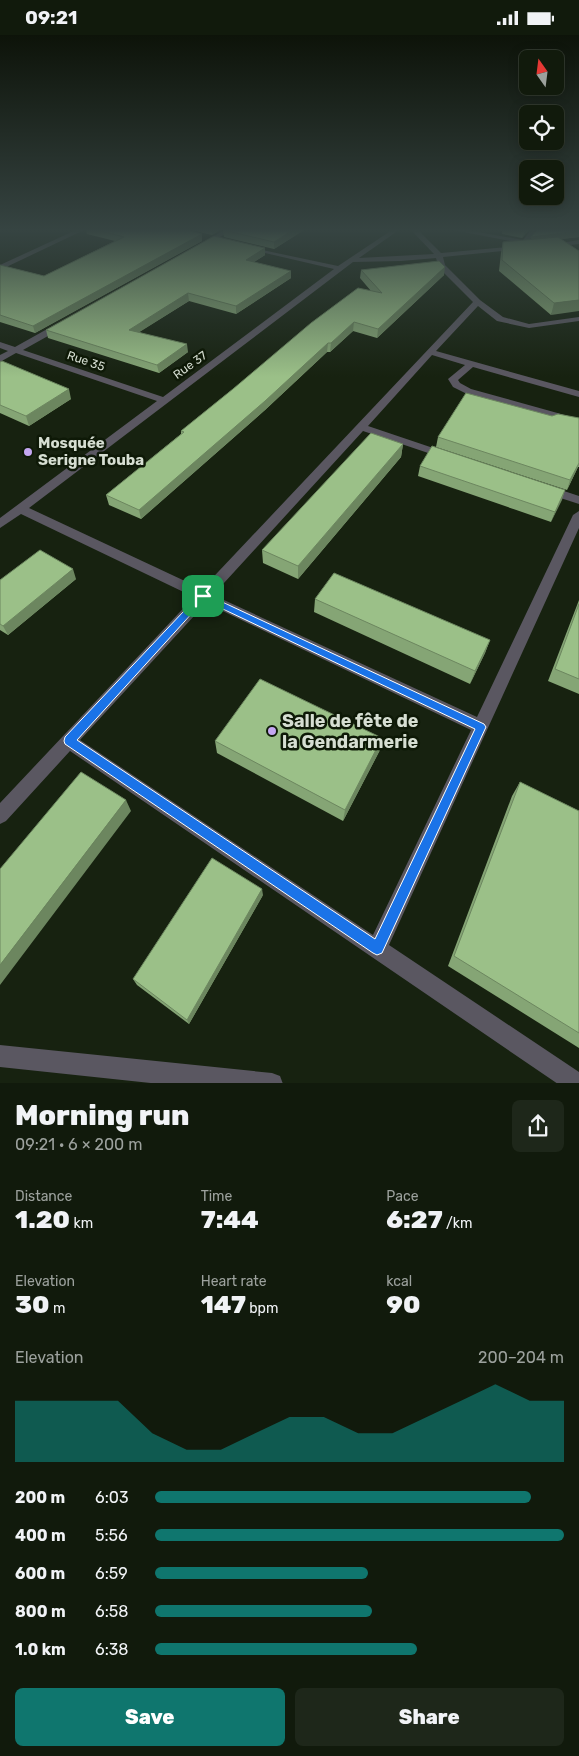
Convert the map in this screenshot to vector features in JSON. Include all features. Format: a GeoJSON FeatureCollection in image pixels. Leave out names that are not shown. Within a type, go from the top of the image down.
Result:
{"type":"FeatureCollection","features":[{"type":"Feature","properties":{"kind":"street","name":"Rue 37"},"geometry":{"type":"LineString","coordinates":[[0,524],[163,400],[328,279]]}},
{"type":"Feature","properties":{"kind":"street"},"geometry":{"type":"LineString","coordinates":[[455,279],[477,302],[500,319],[514,324],[529,326],[576,321]]}},
{"type":"Feature","properties":{"kind":"street"},"geometry":{"type":"LineString","coordinates":[[0,815],[477,302]]}},
{"type":"Feature","properties":{"kind":"street"},"geometry":{"type":"LineString","coordinates":[[0,359],[68,321]]}},
{"type":"Feature","properties":{"kind":"street","name":"Rue 35"},"geometry":{"type":"LineString","coordinates":[[0,345],[163,400]]}},
{"type":"Feature","properties":{"kind":"street"},"geometry":{"type":"LineString","coordinates":[[430,352],[579,394]]}},
{"type":"Feature","properties":{"kind":"street"},"geometry":{"type":"LineString","coordinates":[[471,363],[453,379],[456,385],[468,391],[579,422]]}},
{"type":"Feature","properties":{"kind":"street"},"geometry":{"type":"LineString","coordinates":[[361,427],[456,459]]}},
{"type":"Feature","properties":{"kind":"street"},"geometry":{"type":"LineString","coordinates":[[541,487],[579,500]]}},
{"type":"Feature","properties":{"kind":"street"},"geometry":{"type":"LineString","coordinates":[[20,509],[481,727]]}},
{"type":"Feature","properties":{"kind":"street"},"geometry":{"type":"LineString","coordinates":[[377,949],[579,515]]}},
{"type":"Feature","properties":{"kind":"street"},"geometry":{"type":"LineString","coordinates":[[69,741],[578,1083]]}},
{"type":"Feature","properties":{"kind":"street"},"geometry":{"type":"LineString","coordinates":[[0,1056],[272,1083]]}},
{"type":"Feature","properties":{"kind":"building"},"geometry":{"type":"Polygon","coordinates":[[[0,279],[120,279],[33,326],[0,315],[0,279]]]}},
{"type":"Feature","properties":{"kind":"building"},"geometry":{"type":"Polygon","coordinates":[[[137,279],[279,279],[236,306],[188,293],[129,330],[187,344],[157,365],[46,330],[137,279]]]}},
{"type":"Feature","properties":{"kind":"building"},"geometry":{"type":"Polygon","coordinates":[[[369,279],[432,279],[378,329],[354,322],[139,510],[106,495],[184,432],[181,431],[311,323],[358,288],[382,293],[369,279]]]}},
{"type":"Feature","properties":{"kind":"building"},"geometry":{"type":"Polygon","coordinates":[[[525,279],[579,279],[579,300],[554,303],[525,279]]]}},
{"type":"Feature","properties":{"kind":"building"},"geometry":{"type":"Polygon","coordinates":[[[2,361],[69,389],[26,416],[0,405],[0,362],[2,361]]]}},
{"type":"Feature","properties":{"kind":"building"},"geometry":{"type":"Polygon","coordinates":[[[466,393],[552,416],[558,414],[579,418],[579,463],[570,480],[438,437],[466,393]]]}},
{"type":"Feature","properties":{"kind":"building"},"geometry":{"type":"Polygon","coordinates":[[[371,433],[403,444],[298,566],[262,550],[371,433]]]}},
{"type":"Feature","properties":{"kind":"building"},"geometry":{"type":"Polygon","coordinates":[[[432,446],[565,490],[555,512],[420,466],[432,446]]]}},
{"type":"Feature","properties":{"kind":"building"},"geometry":{"type":"Polygon","coordinates":[[[40,550],[73,569],[3,626],[0,624],[0,580],[40,550]]]}},
{"type":"Feature","properties":{"kind":"building"},"geometry":{"type":"Polygon","coordinates":[[[334,573],[490,640],[475,671],[315,599],[334,573]]]}},
{"type":"Feature","properties":{"kind":"building"},"geometry":{"type":"Polygon","coordinates":[[[579,604],[579,679],[555,669],[579,604]]]}},
{"type":"Feature","properties":{"kind":"building"},"geometry":{"type":"Polygon","coordinates":[[[260,679],[382,738],[345,810],[215,741],[260,679]]]}},
{"type":"Feature","properties":{"kind":"building"},"geometry":{"type":"Polygon","coordinates":[[[81,772],[126,800],[0,965],[0,869],[81,772]]]}},
{"type":"Feature","properties":{"kind":"building"},"geometry":{"type":"Polygon","coordinates":[[[520,782],[579,811],[579,1033],[454,956],[520,782]]]}},
{"type":"Feature","properties":{"kind":"building"},"geometry":{"type":"Polygon","coordinates":[[[212,858],[262,889],[187,1020],[133,979],[212,858]]]}},
{"type":"Feature","properties":{"kind":"place","name":"Mosquée Serigne Touba"},"geometry":{"type":"Point","coordinates":[28,452]}},
{"type":"Feature","properties":{"kind":"place","name":"Salle de fête de la Gendarmerie"},"geometry":{"type":"Point","coordinates":[272,731]}},
{"type":"Feature","properties":{"kind":"route"},"geometry":{"type":"LineString","coordinates":[[203,596],[481,727],[377,949],[69,741],[203,596]]}}]}
